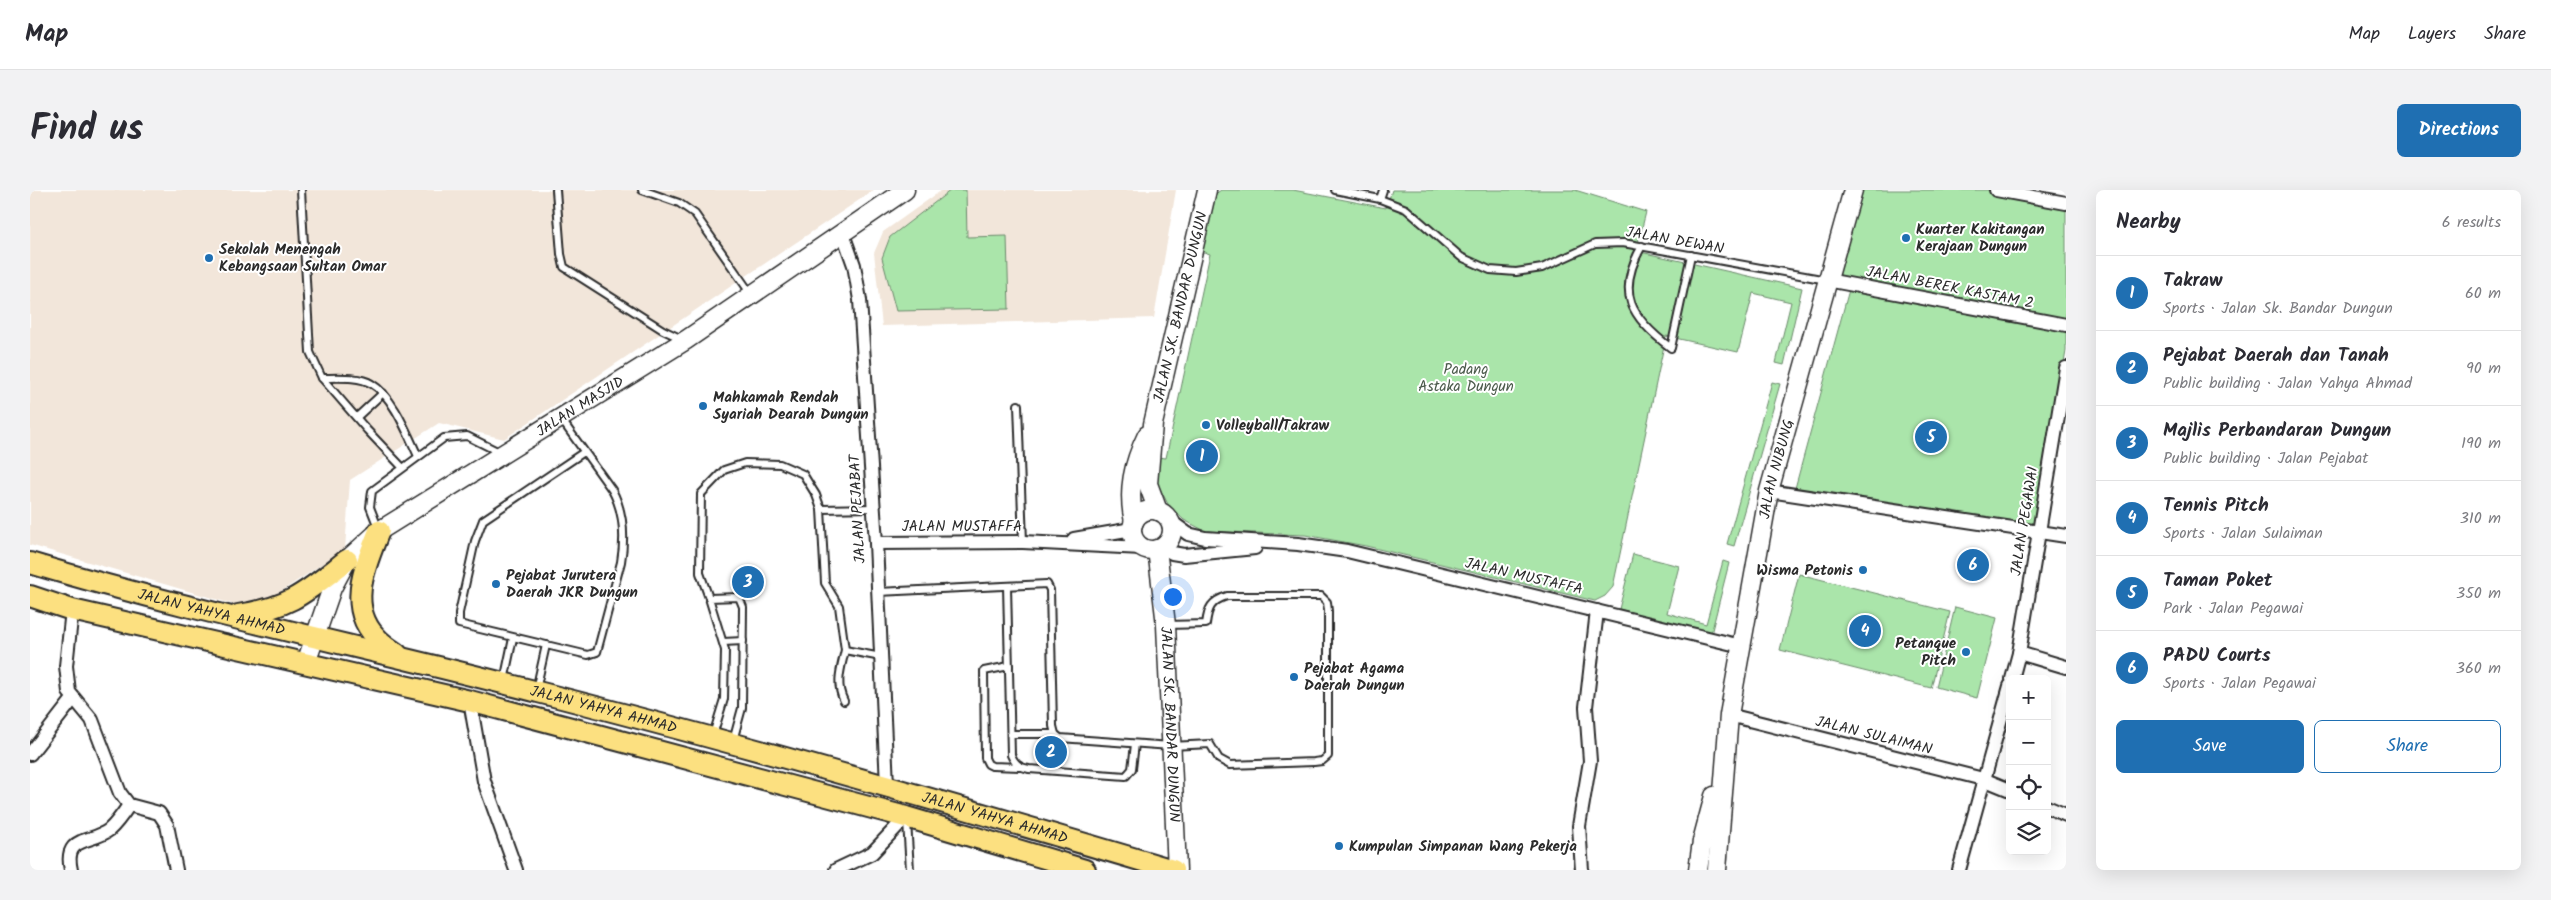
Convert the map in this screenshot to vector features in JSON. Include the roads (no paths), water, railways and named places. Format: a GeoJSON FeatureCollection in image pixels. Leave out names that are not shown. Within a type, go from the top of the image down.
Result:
{"type":"FeatureCollection","features":[{"type":"Feature","properties":{"kind":"main road"},"geometry":{"type":"LineString","coordinates":[[379,531],[362,576],[362,612],[375,637],[402,658]]}},
{"type":"Feature","properties":{"kind":"main road"},"geometry":{"type":"LineString","coordinates":[[228,616],[265,611],[290,602],[347,560]]}},
{"type":"Feature","properties":{"kind":"main road","name":"JALAN YAHYA AHMAD"},"geometry":{"type":"LineString","coordinates":[[30,563],[228,616],[536,691],[712,738],[887,785],[1175,870]]}},
{"type":"Feature","properties":{"kind":"main road","name":"JALAN YAHYA AHMAD"},"geometry":{"type":"LineString","coordinates":[[30,596],[72,610],[470,701],[906,817],[1085,870]]}},
{"type":"Feature","properties":{"kind":"street","name":"JALAN MASJID"},"geometry":{"type":"LineString","coordinates":[[306,663],[332,588],[347,560],[379,531],[686,340],[905,190]]}},
{"type":"Feature","properties":{"kind":"street","name":"JALAN SK. BANDAR DUNGUN"},"geometry":{"type":"LineString","coordinates":[[1164,516],[1148,484],[1153,424],[1207,190]]}},
{"type":"Feature","properties":{"kind":"street","name":"JALAN NIBUNG"},"geometry":{"type":"LineString","coordinates":[[1717,870],[1724,754],[1729,715],[1769,491],[1853,190]]}},
{"type":"Feature","properties":{"kind":"street"},"geometry":{"type":"LineString","coordinates":[[1996,190],[2066,203]]}},
{"type":"Feature","properties":{"kind":"street","name":"JALAN PEJABAT"},"geometry":{"type":"LineString","coordinates":[[843,234],[858,281],[874,508],[887,785]]}},
{"type":"Feature","properties":{"kind":"street","name":"JALAN BEREK KASTAM 2"},"geometry":{"type":"LineString","coordinates":[[1827,280],[2066,325]]}},
{"type":"Feature","properties":{"kind":"street","name":"JALAN PEGAWAI"},"geometry":{"type":"LineString","coordinates":[[2013,675],[2019,653],[2066,368]]}},
{"type":"Feature","properties":{"kind":"street","name":"JALAN SK. BANDAR DUNGUN"},"geometry":{"type":"LineString","coordinates":[[1133,526],[1130,493],[1134,467],[1153,424]]}},
{"type":"Feature","properties":{"kind":"street"},"geometry":{"type":"LineString","coordinates":[[1769,491],[2066,536]]}},
{"type":"Feature","properties":{"kind":"street"},"geometry":{"type":"LineString","coordinates":[[1144,512],[1164,516],[1171,535],[1154,548],[1137,543],[1133,526],[1144,512]]}},
{"type":"Feature","properties":{"kind":"street","name":"JALAN MUSTAFFA"},"geometry":{"type":"LineString","coordinates":[[1164,516],[1188,534],[1205,538],[1298,544],[1347,551],[1741,646]]}},
{"type":"Feature","properties":{"kind":"street","name":"JALAN MUSTAFFA"},"geometry":{"type":"LineString","coordinates":[[1049,543],[1133,526]]}},
{"type":"Feature","properties":{"kind":"street","name":"JALAN MUSTAFFA"},"geometry":{"type":"LineString","coordinates":[[876,543],[1049,543],[1154,548],[1184,555],[1298,544]]}},
{"type":"Feature","properties":{"kind":"street","name":"JALAN SK. BANDAR DUNGUN"},"geometry":{"type":"LineString","coordinates":[[1154,548],[1166,626],[1172,746],[1175,870]]}},
{"type":"Feature","properties":{"kind":"street"},"geometry":{"type":"LineString","coordinates":[[72,610],[66,681],[73,699],[92,720],[116,786],[130,805],[153,811],[163,818],[167,824],[176,870]]}},
{"type":"Feature","properties":{"kind":"street"},"geometry":{"type":"LineString","coordinates":[[1582,870],[1579,826],[1590,761],[1586,707],[1597,610]]}},
{"type":"Feature","properties":{"kind":"street"},"geometry":{"type":"LineString","coordinates":[[2019,653],[2066,667]]}},
{"type":"Feature","properties":{"kind":"street"},"geometry":{"type":"LineString","coordinates":[[30,754],[73,699]]}},
{"type":"Feature","properties":{"kind":"street"},"geometry":{"type":"LineString","coordinates":[[1959,870],[2006,700]]}},
{"type":"Feature","properties":{"kind":"street"},"geometry":{"type":"LineString","coordinates":[[470,701],[484,781],[516,870]]}},
{"type":"Feature","properties":{"kind":"street","name":"JALAN SULAIMAN"},"geometry":{"type":"LineString","coordinates":[[1729,715],[1984,779],[2006,788]]}},
{"type":"Feature","properties":{"kind":"street","name":"JALAN NIBUNG"},"geometry":{"type":"LineString","coordinates":[[1698,870],[1702,841],[1724,754]]}},
{"type":"Feature","properties":{"kind":"street"},"geometry":{"type":"LineString","coordinates":[[71,870],[69,857],[72,848],[79,842],[107,831],[130,805]]}},
{"type":"Feature","properties":{"kind":"street"},"geometry":{"type":"LineString","coordinates":[[2051,809],[2066,815]]}},
{"type":"Feature","properties":{"kind":"street"},"geometry":{"type":"LineString","coordinates":[[836,870],[872,854],[906,817]]}},
{"type":"Feature","properties":{"kind":"lane"},"geometry":{"type":"LineString","coordinates":[[301,190],[310,352],[322,378],[402,467]]}},
{"type":"Feature","properties":{"kind":"lane"},"geometry":{"type":"LineString","coordinates":[[556,190],[560,254],[564,267],[663,330],[686,340]]}},
{"type":"Feature","properties":{"kind":"lane"},"geometry":{"type":"LineString","coordinates":[[642,190],[679,203],[695,214],[752,295]]}},
{"type":"Feature","properties":{"kind":"lane","name":"JALAN DEWAN"},"geometry":{"type":"LineString","coordinates":[[1335,190],[1380,199],[1406,209],[1460,257],[1490,270],[1516,272],[1542,268],[1595,244],[1623,242],[1827,280]]}},
{"type":"Feature","properties":{"kind":"lane"},"geometry":{"type":"LineString","coordinates":[[1380,199],[1383,190]]}},
{"type":"Feature","properties":{"kind":"lane"},"geometry":{"type":"LineString","coordinates":[[1642,246],[1628,277],[1630,297],[1636,315],[1652,334],[1671,348],[1692,255]]}},
{"type":"Feature","properties":{"kind":"lane"},"geometry":{"type":"LineString","coordinates":[[322,378],[346,378],[371,383],[383,393],[418,456]]}},
{"type":"Feature","properties":{"kind":"lane"},"geometry":{"type":"LineString","coordinates":[[357,417],[383,393]]}},
{"type":"Feature","properties":{"kind":"lane"},"geometry":{"type":"LineString","coordinates":[[1018,405],[1023,542]]}},
{"type":"Feature","properties":{"kind":"lane"},"geometry":{"type":"LineString","coordinates":[[561,419],[584,452],[618,502],[623,548],[597,652],[588,655],[459,624],[459,614],[478,531],[483,520],[584,452]]}},
{"type":"Feature","properties":{"kind":"lane"},"geometry":{"type":"LineString","coordinates":[[379,531],[370,507],[372,491],[402,467],[444,438],[467,436],[503,455]]}},
{"type":"Feature","properties":{"kind":"lane"},"geometry":{"type":"LineString","coordinates":[[712,738],[724,698],[725,650],[700,573],[700,494],[724,470],[745,463],[780,464],[803,474],[816,495],[820,509],[825,583],[839,606],[845,650],[838,682],[844,701]]}},
{"type":"Feature","properties":{"kind":"lane"},"geometry":{"type":"LineString","coordinates":[[820,509],[874,508]]}},
{"type":"Feature","properties":{"kind":"lane"},"geometry":{"type":"LineString","coordinates":[[878,592],[1047,584],[1050,590],[1053,726],[1055,734]]}},
{"type":"Feature","properties":{"kind":"lane"},"geometry":{"type":"LineString","coordinates":[[1007,586],[1011,755],[1020,767]]}},
{"type":"Feature","properties":{"kind":"lane"},"geometry":{"type":"LineString","coordinates":[[1011,734],[1055,734],[1066,740],[1172,746],[1210,744],[1219,759],[1230,765],[1322,761],[1328,756],[1330,748],[1328,611],[1327,602],[1321,596],[1227,596],[1216,600],[1208,609],[1206,624],[1166,626]]}},
{"type":"Feature","properties":{"kind":"lane"},"geometry":{"type":"LineString","coordinates":[[709,598],[739,597],[743,607],[742,708],[732,744]]}},
{"type":"Feature","properties":{"kind":"lane"},"geometry":{"type":"LineString","coordinates":[[503,683],[513,638]]}},
{"type":"Feature","properties":{"kind":"lane"},"geometry":{"type":"LineString","coordinates":[[722,642],[743,641]]}},
{"type":"Feature","properties":{"kind":"lane"},"geometry":{"type":"LineString","coordinates":[[536,691],[546,645]]}},
{"type":"Feature","properties":{"kind":"lane"},"geometry":{"type":"LineString","coordinates":[[845,650],[881,657]]}},
{"type":"Feature","properties":{"kind":"lane"},"geometry":{"type":"LineString","coordinates":[[1009,666],[984,671],[986,758],[988,764],[992,766],[1126,776],[1132,769],[1135,744]]}},
{"type":"Feature","properties":{"kind":"lane"},"geometry":{"type":"LineString","coordinates":[[906,817],[910,870]]}},
{"type":"Feature","properties":{"kind":"place","name":"Kuarter Kakitangan Kerajaan Dungun"},"geometry":{"type":"Point","coordinates":[1906,238]}},
{"type":"Feature","properties":{"kind":"place","name":"Sekolah Menengah Kebangsaan Sultan Omar"},"geometry":{"type":"Point","coordinates":[209,258]}},
{"type":"Feature","properties":{"kind":"place","name":"Mahkamah Rendah Syariah Dearah Dungun"},"geometry":{"type":"Point","coordinates":[703,406]}},
{"type":"Feature","properties":{"kind":"place","name":"Volleyball/Takraw"},"geometry":{"type":"Point","coordinates":[1206,425]}},
{"type":"Feature","properties":{"kind":"place","name":"Taman Poket"},"geometry":{"type":"Point","coordinates":[1931,437]}},
{"type":"Feature","properties":{"kind":"place","name":"Takraw"},"geometry":{"type":"Point","coordinates":[1202,456]}},
{"type":"Feature","properties":{"kind":"place","name":"PADU Courts"},"geometry":{"type":"Point","coordinates":[1973,565]}},
{"type":"Feature","properties":{"kind":"place","name":"Wisma Petonis"},"geometry":{"type":"Point","coordinates":[1863,570]}},
{"type":"Feature","properties":{"kind":"place","name":"Majlis Perbandaran Dungun"},"geometry":{"type":"Point","coordinates":[748,582]}},
{"type":"Feature","properties":{"kind":"place","name":"Pejabat Jurutera Daerah JKR Dungun"},"geometry":{"type":"Point","coordinates":[496,584]}},
{"type":"Feature","properties":{"kind":"place","name":"Tennis Pitch"},"geometry":{"type":"Point","coordinates":[1865,631]}},
{"type":"Feature","properties":{"kind":"place","name":"Petanque Pitch"},"geometry":{"type":"Point","coordinates":[1966,652]}},
{"type":"Feature","properties":{"kind":"place","name":"Pejabat Agama Daerah Dungun"},"geometry":{"type":"Point","coordinates":[1294,677]}},
{"type":"Feature","properties":{"kind":"place","name":"Pejabat Daerah dan Tanah"},"geometry":{"type":"Point","coordinates":[1051,752]}},
{"type":"Feature","properties":{"kind":"place","name":"Kumpulan Simpanan Wang Pekerja"},"geometry":{"type":"Point","coordinates":[1339,846]}},
{"type":"Feature","properties":{"kind":"park label","name":"Padang Astaka Dungun"},"geometry":{"type":"Point","coordinates":[1466,378]}}]}
